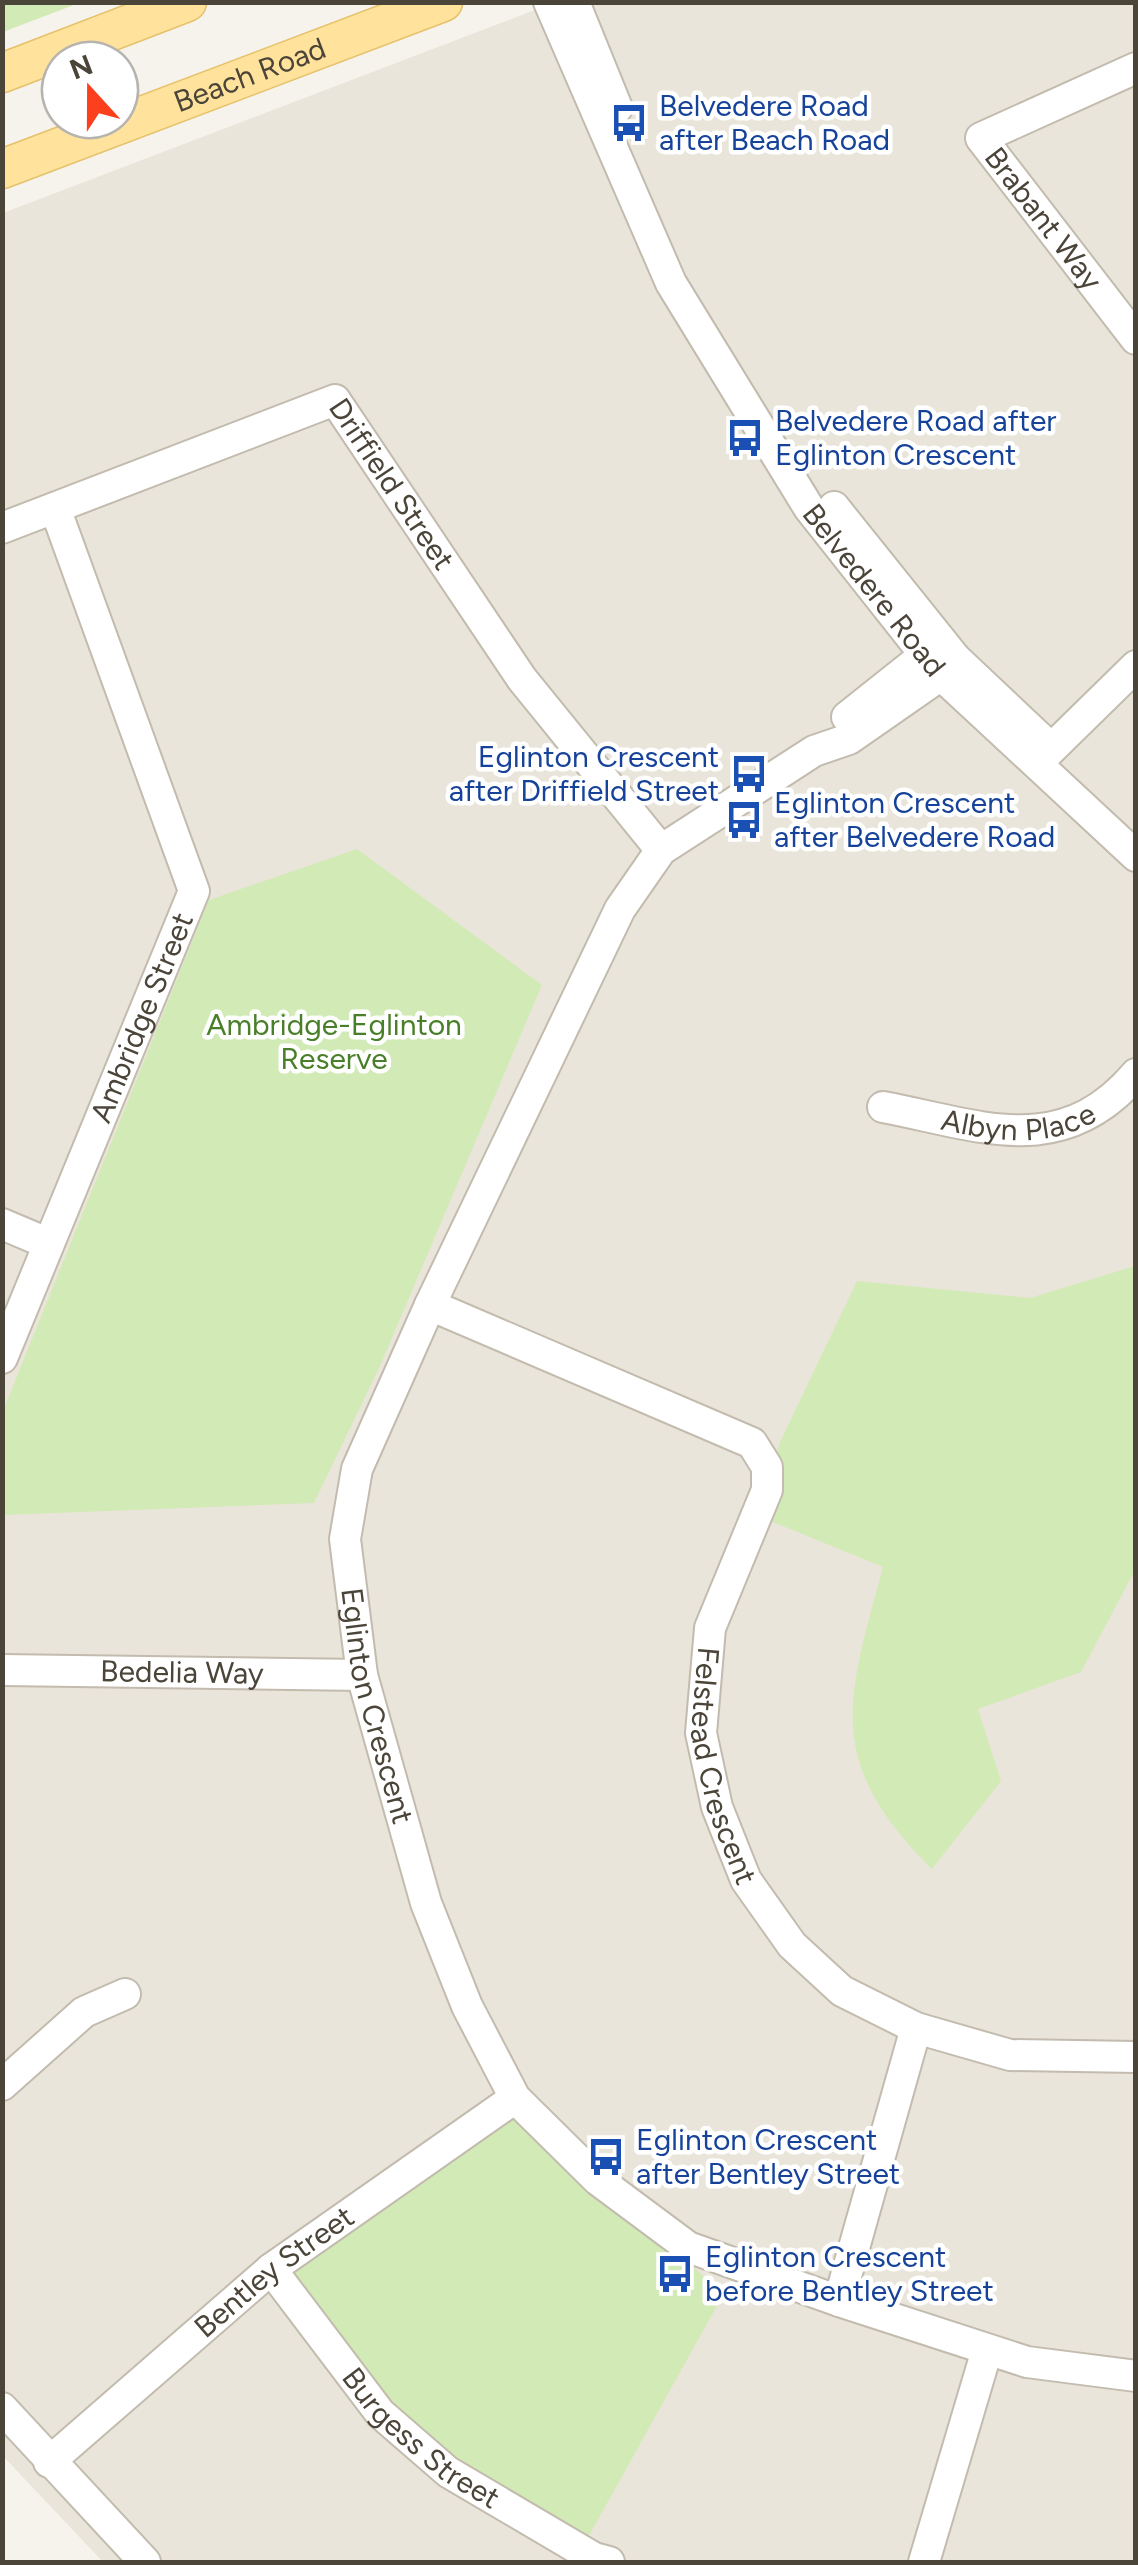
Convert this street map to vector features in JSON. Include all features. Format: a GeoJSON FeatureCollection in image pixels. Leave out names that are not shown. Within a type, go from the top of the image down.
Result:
{"type":"FeatureCollection","features":[{"type":"Feature","properties":{"kind":"main road"},"geometry":{"type":"LineString","coordinates":[[2,73],[188,2]]}},
{"type":"Feature","properties":{"kind":"main road","name":"Beach Road"},"geometry":{"type":"LineString","coordinates":[[2,169],[443,2]]}},
{"type":"Feature","properties":{"kind":"street","name":"Belvedere Road"},"geometry":{"type":"LineString","coordinates":[[549,2],[670,282],[809,508],[940,657],[1044,756],[1136,856]]}},
{"type":"Feature","properties":{"kind":"street","name":"Belvedere Road"},"geometry":{"type":"LineString","coordinates":[[574,2],[684,273],[749,387],[940,657]]}},
{"type":"Feature","properties":{"kind":"street","name":"Brabant Way"},"geometry":{"type":"LineString","coordinates":[[1136,68],[982,138],[1136,339]]}},
{"type":"Feature","properties":{"kind":"street","name":"Driffield Street"},"geometry":{"type":"LineString","coordinates":[[2,528],[335,400],[522,679],[661,850]]}},
{"type":"Feature","properties":{"kind":"street","name":"Ambridge Street"},"geometry":{"type":"LineString","coordinates":[[2,1358],[194,891],[56,508]]}},
{"type":"Feature","properties":{"kind":"street","name":"Eglinton Crescent"},"geometry":{"type":"LineString","coordinates":[[940,657],[848,738],[814,752],[661,850],[620,909],[430,1306],[357,1469],[345,1539],[362,1675],[426,1903],[467,2006],[515,2098],[598,2180],[688,2247],[1027,2362],[1136,2376]]}},
{"type":"Feature","properties":{"kind":"street"},"geometry":{"type":"LineString","coordinates":[[1044,756],[1136,666]]}},
{"type":"Feature","properties":{"kind":"street","name":"Belvedere Road"},"geometry":{"type":"LineString","coordinates":[[1044,756],[1136,828]]}},
{"type":"Feature","properties":{"kind":"street","name":"Albyn Place"},"geometry":{"type":"LineString","coordinates":[[882,1106],[1016,1132],[1062,1127],[1105,1105],[1136,1074]]}},
{"type":"Feature","properties":{"kind":"street"},"geometry":{"type":"LineString","coordinates":[[2,1224],[48,1244]]}},
{"type":"Feature","properties":{"kind":"street","name":"Felstead Crescent"},"geometry":{"type":"LineString","coordinates":[[430,1306],[752,1444],[766,1467],[768,1490],[710,1628],[702,1733],[717,1808],[746,1880],[792,1945],[842,1990],[916,2028],[1010,2055],[1136,2057]]}},
{"type":"Feature","properties":{"kind":"street","name":"Bedelia Way"},"geometry":{"type":"LineString","coordinates":[[2,1670],[362,1675]]}},
{"type":"Feature","properties":{"kind":"street"},"geometry":{"type":"LineString","coordinates":[[2,2085],[84,2012],[125,1994]]}},
{"type":"Feature","properties":{"kind":"street"},"geometry":{"type":"LineString","coordinates":[[839,2301],[916,2028]]}},
{"type":"Feature","properties":{"kind":"street","name":"Bentley Street"},"geometry":{"type":"LineString","coordinates":[[49,2462],[271,2269],[515,2098]]}},
{"type":"Feature","properties":{"kind":"street","name":"Burgess Street"},"geometry":{"type":"LineString","coordinates":[[271,2269],[380,2413],[448,2472],[598,2561]]}},
{"type":"Feature","properties":{"kind":"street"},"geometry":{"type":"LineString","coordinates":[[924,2562],[987,2350]]}},
{"type":"Feature","properties":{"kind":"street"},"geometry":{"type":"LineString","coordinates":[[2,2408],[145,2562]]}},
{"type":"Feature","properties":{"kind":"shaded area"},"geometry":{"type":"Polygon","coordinates":[[[553,3],[1135,3],[1135,2562],[103,2562],[3,2456],[3,213],[553,3]]]}},
{"type":"Feature","properties":{"kind":"green space"},"geometry":{"type":"Polygon","coordinates":[[[3,2],[79,2],[79,3],[3,32],[3,2]]]}},
{"type":"Feature","properties":{"kind":"green space","name":"Ambridge-Eglinton Reserve"},"geometry":{"type":"Polygon","coordinates":[[[357,849],[542,985],[380,1366],[314,1503],[3,1515],[3,1411],[209,900],[357,849]]]}},
{"type":"Feature","properties":{"kind":"green space"},"geometry":{"type":"Polygon","coordinates":[[[1135,1266],[1135,1570],[1081,1672],[978,1709],[1001,1781],[932,1869],[897,1831],[873,1795],[859,1761],[853,1728],[860,1656],[883,1567],[756,1515],[780,1442],[857,1281],[1030,1298],[1135,1266]]]}},
{"type":"Feature","properties":{"kind":"green space"},"geometry":{"type":"Polygon","coordinates":[[[515,2098],[723,2295],[581,2550],[448,2472],[271,2269],[515,2098]]]}},
{"type":"Feature","properties":{"kind":"place","name":"Belvedere Road after Beach Road"},"geometry":{"type":"Point","coordinates":[629,123]}},
{"type":"Feature","properties":{"kind":"place","name":"Belvedere Road after Eglinton Crescent"},"geometry":{"type":"Point","coordinates":[745,438]}},
{"type":"Feature","properties":{"kind":"place","name":"Eglinton Crescent after Driffield Street"},"geometry":{"type":"Point","coordinates":[749,774]}},
{"type":"Feature","properties":{"kind":"place","name":"Eglinton Crescent after Belvedere Road"},"geometry":{"type":"Point","coordinates":[744,820]}},
{"type":"Feature","properties":{"kind":"place","name":"Eglinton Crescent after Bentley Street"},"geometry":{"type":"Point","coordinates":[606,2157]}},
{"type":"Feature","properties":{"kind":"place","name":"Eglinton Crescent before Bentley Street"},"geometry":{"type":"Point","coordinates":[675,2274]}}]}
